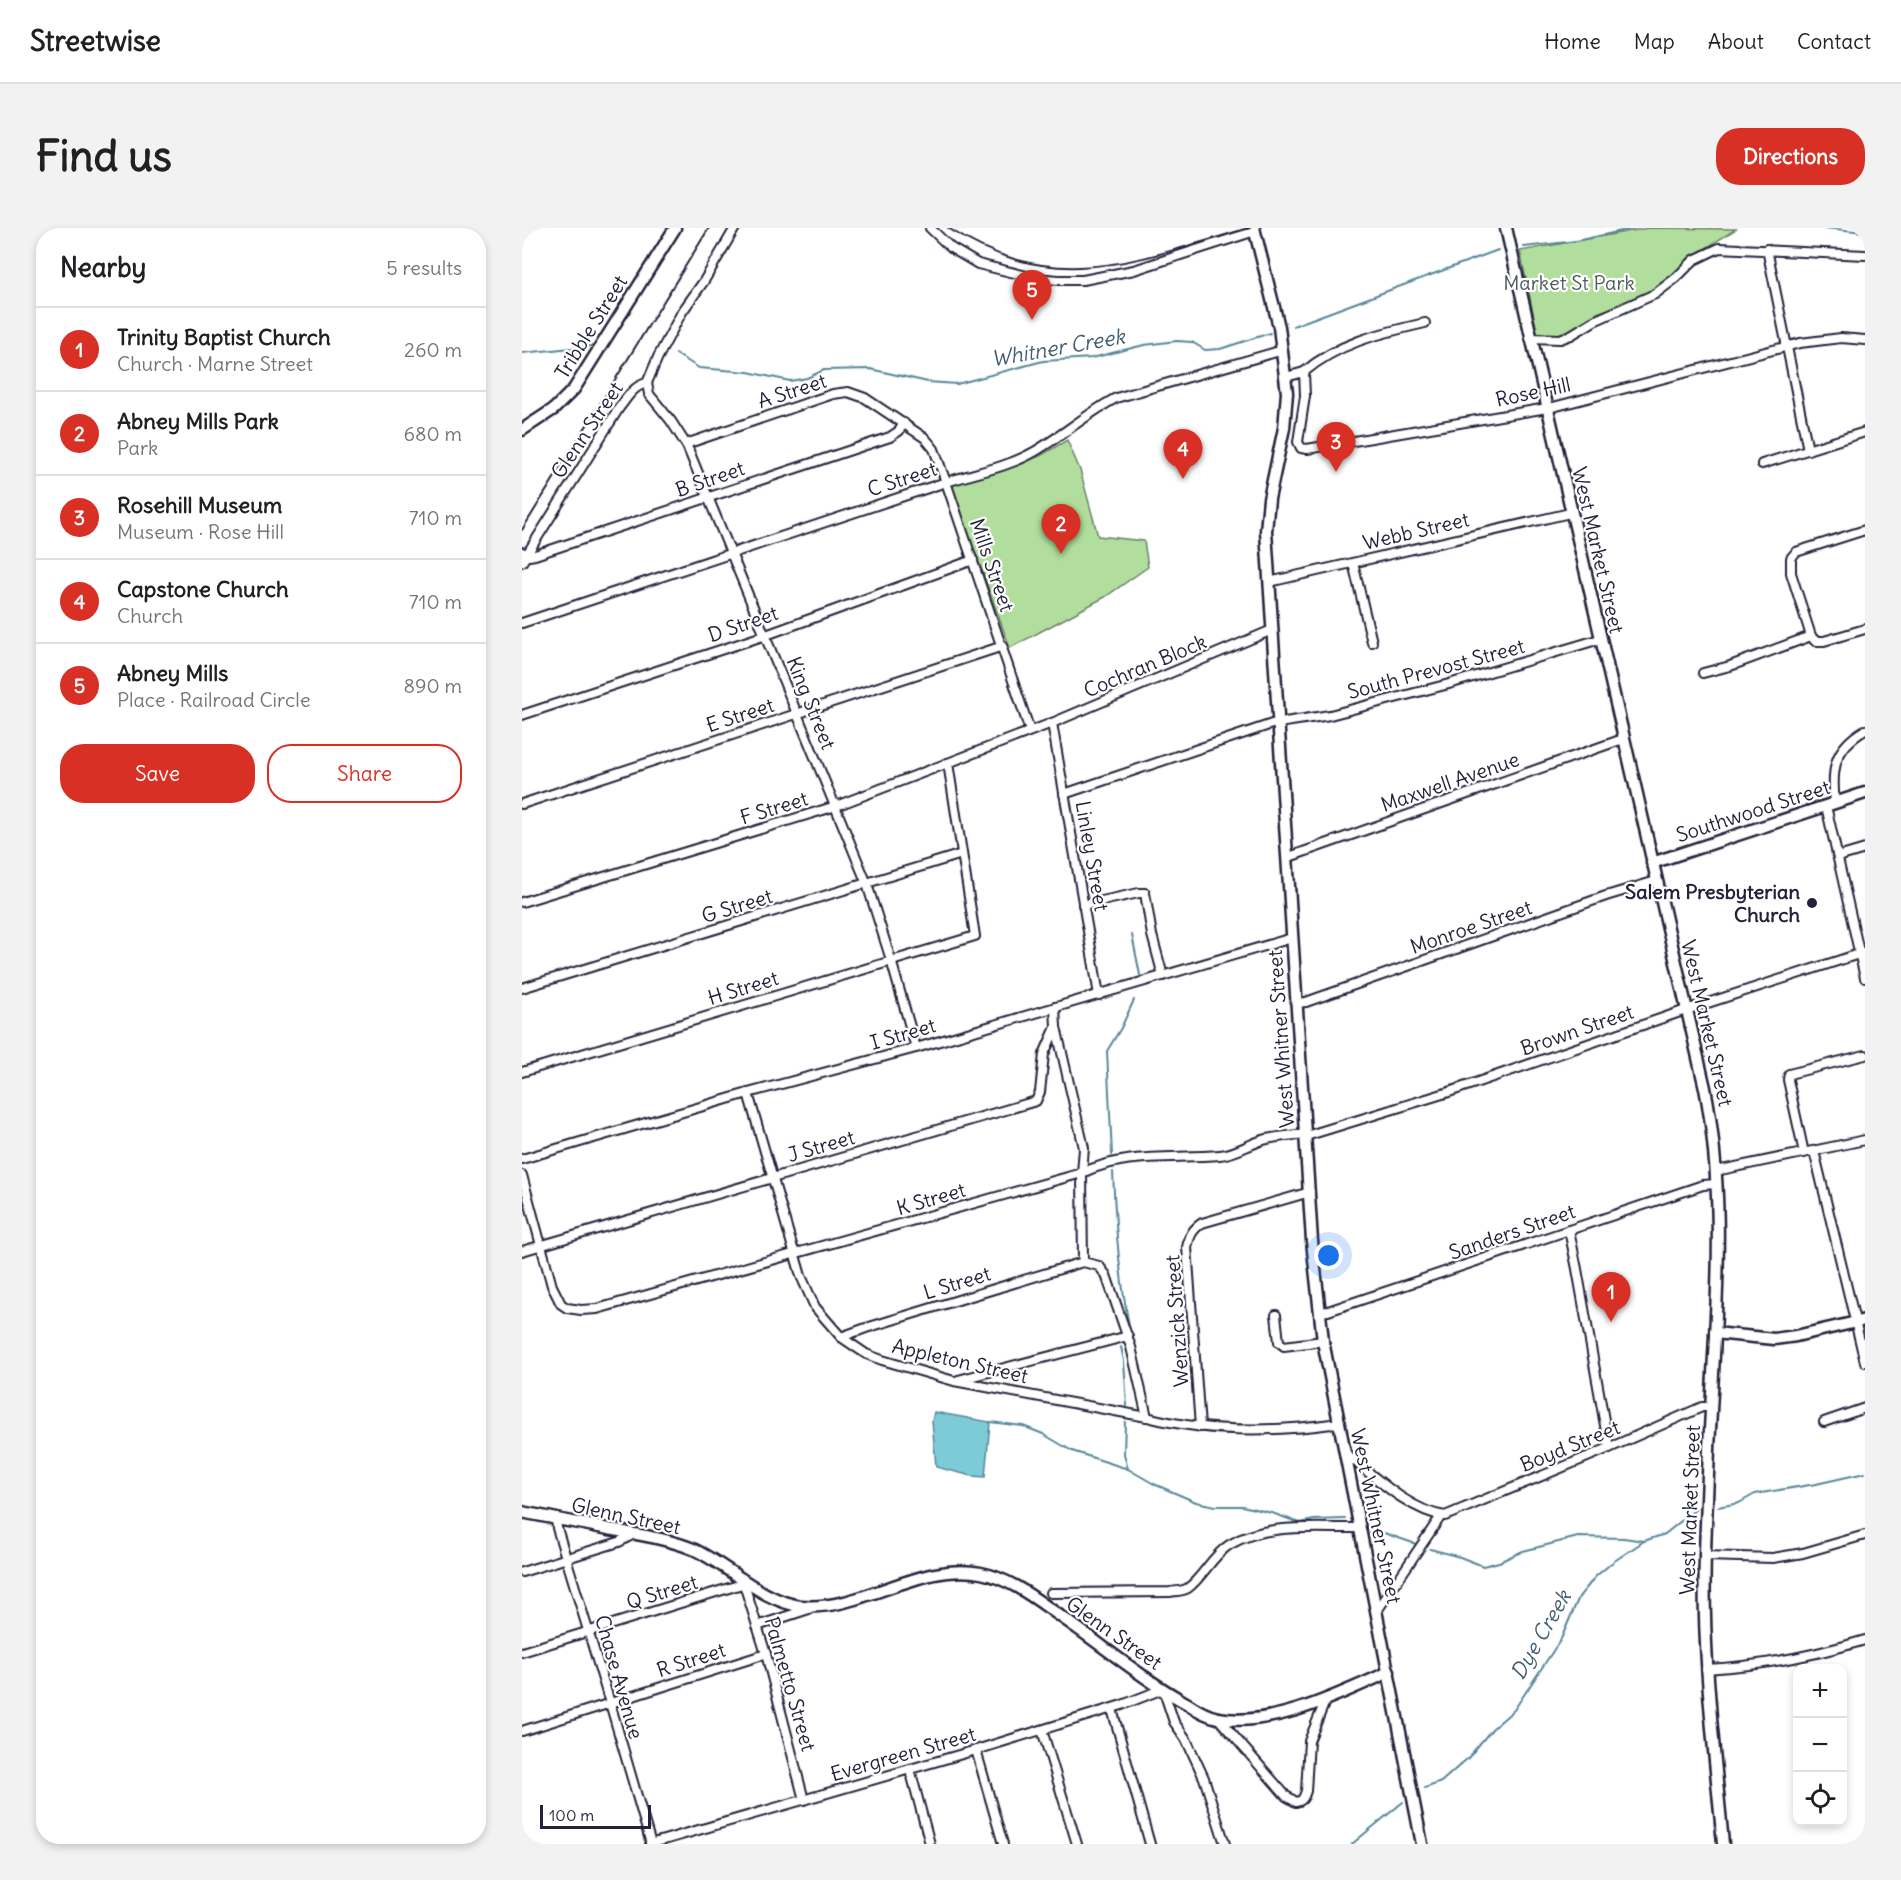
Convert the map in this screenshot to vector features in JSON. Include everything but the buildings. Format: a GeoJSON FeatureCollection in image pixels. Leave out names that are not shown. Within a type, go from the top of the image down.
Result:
{"type":"FeatureCollection","features":[{"type":"Feature","properties":{"kind":"street","name":"Tribble Street"},"geometry":{"type":"LineString","coordinates":[[522,430],[554,409],[574,390],[675,228]]}},
{"type":"Feature","properties":{"kind":"street","name":"Glenn Street"},"geometry":{"type":"LineString","coordinates":[[524,556],[619,408],[631,392],[639,385],[647,383],[682,312],[704,281],[735,228]]}},
{"type":"Feature","properties":{"kind":"street"},"geometry":{"type":"LineString","coordinates":[[930,228],[951,248],[978,264],[1035,278],[1059,280],[1083,280],[1134,270],[1255,230]]}},
{"type":"Feature","properties":{"kind":"street","name":"West Market Street"},"geometry":{"type":"LineString","coordinates":[[1506,228],[1710,1117],[1716,1171],[1717,1287],[1704,1615],[1706,1669],[1724,1844]]}},
{"type":"Feature","properties":{"kind":"street","name":"West Whitner Street"},"geometry":{"type":"LineString","coordinates":[[1255,230],[1279,327],[1287,393],[1284,428],[1269,499],[1267,520],[1269,582],[1312,1241],[1323,1341],[1422,1844]]}},
{"type":"Feature","properties":{"kind":"street"},"geometry":{"type":"LineString","coordinates":[[1530,338],[1560,339],[1571,335],[1594,321],[1655,294],[1694,260],[1719,248],[1865,255]]}},
{"type":"Feature","properties":{"kind":"street"},"geometry":{"type":"LineString","coordinates":[[1767,249],[1809,450]]}},
{"type":"Feature","properties":{"kind":"street"},"geometry":{"type":"LineString","coordinates":[[1286,377],[1305,372],[1318,360],[1352,343],[1377,334],[1425,323]]}},
{"type":"Feature","properties":{"kind":"street","name":"Rose Hill"},"geometry":{"type":"LineString","coordinates":[[1305,372],[1305,396],[1298,442],[1301,448],[1307,450],[1546,408],[1786,347],[1841,338],[1865,340]]}},
{"type":"Feature","properties":{"kind":"street","name":"C Street"},"geometry":{"type":"LineString","coordinates":[[522,622],[1000,466],[1033,453],[1116,398],[1283,350]]}},
{"type":"Feature","properties":{"kind":"street","name":"King Street"},"geometry":{"type":"LineString","coordinates":[[647,383],[649,394],[686,444],[836,806],[867,884],[916,1048]]}},
{"type":"Feature","properties":{"kind":"street","name":"A Street"},"geometry":{"type":"LineString","coordinates":[[686,444],[839,393],[856,394],[865,398],[904,423]]}},
{"type":"Feature","properties":{"kind":"street","name":"Mills Street"},"geometry":{"type":"LineString","coordinates":[[904,423],[930,442],[1003,646],[1030,730]]}},
{"type":"Feature","properties":{"kind":"street","name":"B Street"},"geometry":{"type":"LineString","coordinates":[[524,556],[535,555],[890,437],[899,431],[904,423]]}},
{"type":"Feature","properties":{"kind":"street"},"geometry":{"type":"LineString","coordinates":[[1762,464],[1865,432]]}},
{"type":"Feature","properties":{"kind":"street","name":"Webb Street"},"geometry":{"type":"LineString","coordinates":[[1269,582],[1570,513]]}},
{"type":"Feature","properties":{"kind":"street"},"geometry":{"type":"LineString","coordinates":[[1865,530],[1796,552],[1791,558],[1791,573],[1811,636],[1815,641],[1824,641],[1865,628]]}},
{"type":"Feature","properties":{"kind":"street","name":"D Street"},"geometry":{"type":"LineString","coordinates":[[522,715],[766,635],[973,560]]}},
{"type":"Feature","properties":{"kind":"street"},"geometry":{"type":"LineString","coordinates":[[1353,563],[1372,642]]}},
{"type":"Feature","properties":{"kind":"street","name":"Cochran Block"},"geometry":{"type":"LineString","coordinates":[[1030,730],[1052,723],[1272,630]]}},
{"type":"Feature","properties":{"kind":"street"},"geometry":{"type":"LineString","coordinates":[[1704,673],[1730,666],[1811,636]]}},
{"type":"Feature","properties":{"kind":"street","name":"South Prevost Street"},"geometry":{"type":"LineString","coordinates":[[1064,794],[1215,742],[1279,723],[1329,715],[1449,684],[1600,639]]}},
{"type":"Feature","properties":{"kind":"street","name":"E Street"},"geometry":{"type":"LineString","coordinates":[[522,804],[1003,646]]}},
{"type":"Feature","properties":{"kind":"street","name":"Linley Street"},"geometry":{"type":"LineString","coordinates":[[1052,723],[1099,995]]}},
{"type":"Feature","properties":{"kind":"street","name":"F Street"},"geometry":{"type":"LineString","coordinates":[[522,902],[836,806],[1030,730]]}},
{"type":"Feature","properties":{"kind":"street"},"geometry":{"type":"LineString","coordinates":[[1865,730],[1851,739],[1839,753],[1833,767],[1830,804],[1838,857],[1862,953],[1865,978]]}},
{"type":"Feature","properties":{"kind":"street","name":"Maxwell Avenue"},"geometry":{"type":"LineString","coordinates":[[1288,857],[1623,739]]}},
{"type":"Feature","properties":{"kind":"street"},"geometry":{"type":"LineString","coordinates":[[948,763],[962,854]]}},
{"type":"Feature","properties":{"kind":"street","name":"Southwood Street"},"geometry":{"type":"LineString","coordinates":[[1652,863],[1865,793]]}},
{"type":"Feature","properties":{"kind":"street"},"geometry":{"type":"LineString","coordinates":[[1838,857],[1865,849]]}},
{"type":"Feature","properties":{"kind":"street","name":"G Street"},"geometry":{"type":"LineString","coordinates":[[522,988],[962,854]]}},
{"type":"Feature","properties":{"kind":"street","name":"H Street"},"geometry":{"type":"LineString","coordinates":[[522,1072],[975,936],[962,854]]}},
{"type":"Feature","properties":{"kind":"street","name":"Monroe Street"},"geometry":{"type":"LineString","coordinates":[[1297,1003],[1306,1002],[1606,896],[1656,881]]}},
{"type":"Feature","properties":{"kind":"street"},"geometry":{"type":"LineString","coordinates":[[1083,904],[1145,893],[1152,935],[1163,976]]}},
{"type":"Feature","properties":{"kind":"street","name":"I Street"},"geometry":{"type":"LineString","coordinates":[[522,1159],[748,1093],[916,1048],[1292,938]]}},
{"type":"Feature","properties":{"kind":"street","name":"Brown Street"},"geometry":{"type":"LineString","coordinates":[[1306,1135],[1449,1092],[1686,1010],[1862,953]]}},
{"type":"Feature","properties":{"kind":"street","name":"J Street"},"geometry":{"type":"LineString","coordinates":[[522,1251],[1036,1101],[1040,1092],[1044,1054],[1056,1027],[1055,1008]]}},
{"type":"Feature","properties":{"kind":"street"},"geometry":{"type":"LineString","coordinates":[[1056,1027],[1084,1148],[1083,1262],[1100,1266],[1106,1275],[1128,1336],[1148,1417]]}},
{"type":"Feature","properties":{"kind":"street"},"geometry":{"type":"LineString","coordinates":[[1804,1153],[1788,1080],[1789,1074],[1865,1055]]}},
{"type":"Feature","properties":{"kind":"street","name":"Appleton Street"},"geometry":{"type":"LineString","coordinates":[[748,1093],[809,1297],[841,1337],[866,1354],[954,1381],[1148,1417],[1177,1425],[1240,1429],[1308,1428],[1338,1423]]}},
{"type":"Feature","properties":{"kind":"street","name":"K Street"},"geometry":{"type":"LineString","coordinates":[[542,1246],[552,1286],[561,1304],[567,1308],[581,1310],[597,1309],[1082,1173],[1096,1166],[1162,1156],[1222,1155],[1273,1138],[1306,1135]]}},
{"type":"Feature","properties":{"kind":"street"},"geometry":{"type":"LineString","coordinates":[[1716,1171],[1865,1140]]}},
{"type":"Feature","properties":{"kind":"street"},"geometry":{"type":"LineString","coordinates":[[1814,1151],[1860,1321],[1865,1362]]}},
{"type":"Feature","properties":{"kind":"street"},"geometry":{"type":"LineString","coordinates":[[522,1175],[542,1246]]}},
{"type":"Feature","properties":{"kind":"street","name":"Sanders Street"},"geometry":{"type":"LineString","coordinates":[[1320,1312],[1339,1308],[1703,1185],[1716,1184]]}},
{"type":"Feature","properties":{"kind":"street","name":"Wenzick Street"},"geometry":{"type":"LineString","coordinates":[[1200,1427],[1187,1247],[1190,1235],[1194,1228],[1202,1223],[1310,1192]]}},
{"type":"Feature","properties":{"kind":"street"},"geometry":{"type":"LineString","coordinates":[[1569,1230],[1609,1448]]}},
{"type":"Feature","properties":{"kind":"street","name":"L Street"},"geometry":{"type":"LineString","coordinates":[[841,1337],[1083,1262]]}},
{"type":"Feature","properties":{"kind":"street"},"geometry":{"type":"LineString","coordinates":[[1276,1315],[1279,1342],[1284,1346],[1323,1341]]}},
{"type":"Feature","properties":{"kind":"street"},"geometry":{"type":"LineString","coordinates":[[1715,1333],[1773,1339],[1860,1321]]}},
{"type":"Feature","properties":{"kind":"street"},"geometry":{"type":"LineString","coordinates":[[954,1381],[1128,1336]]}},
{"type":"Feature","properties":{"kind":"street","name":"Boyd Street"},"geometry":{"type":"LineString","coordinates":[[1441,1516],[1609,1448],[1702,1407],[1712,1407]]}},
{"type":"Feature","properties":{"kind":"street"},"geometry":{"type":"LineString","coordinates":[[1824,1422],[1865,1408]]}},
{"type":"Feature","properties":{"kind":"street"},"geometry":{"type":"LineString","coordinates":[[1344,1452],[1398,1495],[1431,1514],[1441,1516],[1377,1611]]}},
{"type":"Feature","properties":{"kind":"street","name":"Glenn Street"},"geometry":{"type":"LineString","coordinates":[[522,1512],[634,1534],[693,1549],[742,1581],[778,1599],[799,1606],[838,1603],[930,1575],[957,1570],[982,1573],[1012,1584],[1163,1689],[1207,1715],[1218,1718],[1250,1719],[1272,1716],[1327,1698],[1389,1672]]}},
{"type":"Feature","properties":{"kind":"street","name":"Chase Avenue"},"geometry":{"type":"LineString","coordinates":[[556,1519],[650,1844]]}},
{"type":"Feature","properties":{"kind":"street"},"geometry":{"type":"LineString","coordinates":[[1052,1593],[1187,1590],[1228,1546],[1245,1537],[1287,1529],[1360,1528]]}},
{"type":"Feature","properties":{"kind":"street"},"geometry":{"type":"LineString","coordinates":[[522,1572],[566,1560],[619,1542],[634,1534]]}},
{"type":"Feature","properties":{"kind":"street"},"geometry":{"type":"LineString","coordinates":[[1705,1556],[1773,1558],[1865,1535]]}},
{"type":"Feature","properties":{"kind":"street","name":"Palmetto Street"},"geometry":{"type":"LineString","coordinates":[[742,1581],[766,1654],[804,1800]]}},
{"type":"Feature","properties":{"kind":"street","name":"Q Street"},"geometry":{"type":"LineString","coordinates":[[522,1652],[742,1581]]}},
{"type":"Feature","properties":{"kind":"street","name":"Glenn Street"},"geometry":{"type":"LineString","coordinates":[[757,1626],[816,1606]]}},
{"type":"Feature","properties":{"kind":"street"},"geometry":{"type":"LineString","coordinates":[[1706,1669],[1751,1666],[1801,1657],[1865,1640]]}},
{"type":"Feature","properties":{"kind":"street","name":"R Street"},"geometry":{"type":"LineString","coordinates":[[522,1731],[766,1654]]}},
{"type":"Feature","properties":{"kind":"street"},"geometry":{"type":"LineString","coordinates":[[1163,1689],[1174,1722],[1186,1739],[1204,1778],[1226,1844]]}},
{"type":"Feature","properties":{"kind":"street","name":"Evergreen Street"},"geometry":{"type":"LineString","coordinates":[[650,1844],[1112,1709],[1163,1689]]}},
{"type":"Feature","properties":{"kind":"street"},"geometry":{"type":"LineString","coordinates":[[1218,1718],[1286,1796],[1296,1802],[1303,1799],[1306,1791],[1309,1741],[1327,1698]]}},
{"type":"Feature","properties":{"kind":"street"},"geometry":{"type":"LineString","coordinates":[[1112,1709],[1150,1844]]}},
{"type":"Feature","properties":{"kind":"street"},"geometry":{"type":"LineString","coordinates":[[1042,1730],[1077,1844]]}},
{"type":"Feature","properties":{"kind":"street"},"geometry":{"type":"LineString","coordinates":[[976,1750],[1003,1844]]}},
{"type":"Feature","properties":{"kind":"street"},"geometry":{"type":"LineString","coordinates":[[910,1769],[930,1844]]}},
{"type":"Feature","properties":{"kind":"green space","name":"Market St Park"},"geometry":{"type":"Polygon","coordinates":[[[1648,228],[1736,229],[1690,258],[1662,284],[1632,301],[1597,313],[1565,334],[1539,335],[1520,251],[1648,228]]]}},
{"type":"Feature","properties":{"kind":"green space"},"geometry":{"type":"Polygon","coordinates":[[[1067,440],[1080,470],[1098,536],[1144,541],[1148,567],[1105,597],[1010,648],[951,486],[1040,456],[1067,440]]]}},
{"type":"Feature","properties":{"kind":"water"},"geometry":{"type":"Polygon","coordinates":[[[934,1412],[990,1422],[985,1477],[936,1467],[932,1421],[934,1412]]]}},
{"type":"Feature","properties":{"kind":"waterway","name":"Whitner Creek"},"geometry":{"type":"LineString","coordinates":[[1524,247],[1576,241],[1635,228]]}},
{"type":"Feature","properties":{"kind":"waterway","name":"Whitner Creek"},"geometry":{"type":"LineString","coordinates":[[1825,228],[1865,232]]}},
{"type":"Feature","properties":{"kind":"waterway","name":"Whitner Creek"},"geometry":{"type":"LineString","coordinates":[[1293,326],[1498,250]]}},
{"type":"Feature","properties":{"kind":"waterway","name":"Whitner Creek"},"geometry":{"type":"LineString","coordinates":[[676,354],[699,368],[748,372],[790,381],[807,378],[824,370],[870,369],[928,382],[957,384],[1043,361],[1092,358],[1144,345],[1177,341],[1192,342],[1205,350],[1220,349],[1270,333]]}},
{"type":"Feature","properties":{"kind":"waterway","name":"Whitner Creek"},"geometry":{"type":"LineString","coordinates":[[522,353],[592,346]]}},
{"type":"Feature","properties":{"kind":"waterway"},"geometry":{"type":"LineString","coordinates":[[1132,935],[1140,975]]}},
{"type":"Feature","properties":{"kind":"waterway"},"geometry":{"type":"LineString","coordinates":[[1112,1155],[1107,1051],[1134,1000]]}},
{"type":"Feature","properties":{"kind":"waterway"},"geometry":{"type":"LineString","coordinates":[[1113,1172],[1118,1249],[1129,1325]]}},
{"type":"Feature","properties":{"kind":"waterway"},"geometry":{"type":"LineString","coordinates":[[1121,1347],[1127,1406]]}},
{"type":"Feature","properties":{"kind":"waterway"},"geometry":{"type":"LineString","coordinates":[[990,1422],[1023,1426],[1043,1434],[1072,1451],[1128,1469],[1154,1484],[1196,1502],[1215,1506],[1242,1506],[1300,1523],[1345,1519]]}},
{"type":"Feature","properties":{"kind":"waterway"},"geometry":{"type":"LineString","coordinates":[[1125,1422],[1124,1454],[1128,1469]]}},
{"type":"Feature","properties":{"kind":"waterway","name":"Dye Creek"},"geometry":{"type":"LineString","coordinates":[[1718,1507],[1739,1503],[1755,1494],[1865,1473]]}},
{"type":"Feature","properties":{"kind":"waterway","name":"Dye Creek"},"geometry":{"type":"LineString","coordinates":[[1425,1788],[1441,1782],[1468,1758],[1492,1729],[1514,1710],[1561,1639],[1579,1597],[1596,1576],[1644,1541],[1665,1534],[1696,1509]]}},
{"type":"Feature","properties":{"kind":"waterway"},"geometry":{"type":"LineString","coordinates":[[1381,1532],[1416,1544]]}},
{"type":"Feature","properties":{"kind":"waterway"},"geometry":{"type":"LineString","coordinates":[[1430,1549],[1483,1566],[1499,1562],[1523,1551],[1578,1537],[1644,1541]]}},
{"type":"Feature","properties":{"kind":"waterway","name":"Dye Creek"},"geometry":{"type":"LineString","coordinates":[[1352,1844],[1403,1802]]}},
{"type":"Feature","properties":{"kind":"railway"},"geometry":{"type":"LineString","coordinates":[[522,530],[709,228]]}},
{"type":"Feature","properties":{"kind":"railway"},"geometry":{"type":"LineString","coordinates":[[948,228],[987,249],[1025,262],[1061,267],[1098,266],[1134,260],[1250,228]]}},
{"type":"Feature","properties":{"kind":"place","name":"Abney Mills"},"geometry":{"type":"Point","coordinates":[1032,320]}},
{"type":"Feature","properties":{"kind":"place","name":"Rosehill Museum"},"geometry":{"type":"Point","coordinates":[1336,472]}},
{"type":"Feature","properties":{"kind":"place","name":"Capstone Church"},"geometry":{"type":"Point","coordinates":[1183,479]}},
{"type":"Feature","properties":{"kind":"place","name":"Abney Mills Park"},"geometry":{"type":"Point","coordinates":[1061,554]}},
{"type":"Feature","properties":{"kind":"place","name":"Salem Presbyterian Church"},"geometry":{"type":"Point","coordinates":[1812,903]}},
{"type":"Feature","properties":{"kind":"place","name":"Trinity Baptist Church"},"geometry":{"type":"Point","coordinates":[1611,1322]}}]}
